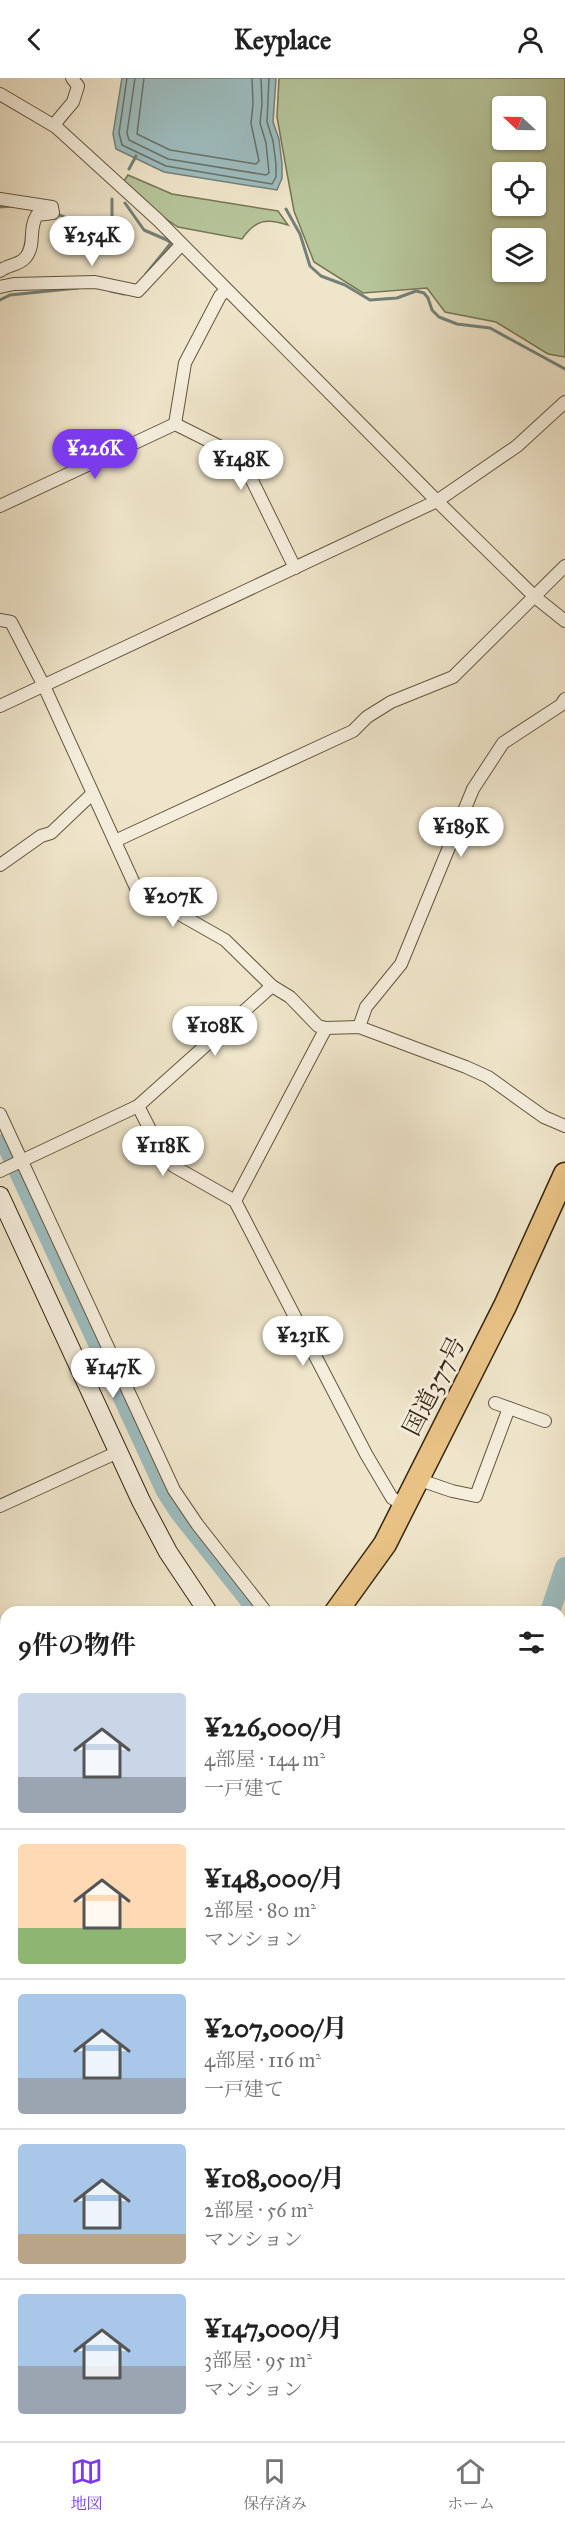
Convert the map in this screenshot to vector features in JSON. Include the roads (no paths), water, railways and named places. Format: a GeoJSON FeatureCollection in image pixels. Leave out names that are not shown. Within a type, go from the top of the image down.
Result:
{"type":"FeatureCollection","features":[{"type":"Feature","properties":{"kind":"highway","name":"国道377号"},"geometry":{"type":"LineString","coordinates":[[340,1606],[375,1560],[404,1505],[505,1305],[565,1176]]}},
{"type":"Feature","properties":{"kind":"street"},"geometry":{"type":"LineString","coordinates":[[56,127],[57,121],[73,102],[78,86],[72,78]]}},
{"type":"Feature","properties":{"kind":"street"},"geometry":{"type":"LineString","coordinates":[[0,94],[56,127],[158,220],[437,501],[536,597],[565,621]]}},
{"type":"Feature","properties":{"kind":"street"},"geometry":{"type":"LineString","coordinates":[[0,199],[52,207],[53,213],[38,214],[32,223],[32,239],[27,255],[18,264],[0,271]]}},
{"type":"Feature","properties":{"kind":"street"},"geometry":{"type":"LineString","coordinates":[[0,287],[14,284],[95,282],[138,291],[181,245]]}},
{"type":"Feature","properties":{"kind":"street"},"geometry":{"type":"LineString","coordinates":[[176,424],[185,363],[220,296],[226,290]]}},
{"type":"Feature","properties":{"kind":"street"},"geometry":{"type":"LineString","coordinates":[[0,706],[437,501],[517,446],[565,402]]}},
{"type":"Feature","properties":{"kind":"street"},"geometry":{"type":"LineString","coordinates":[[0,506],[176,424]]}},
{"type":"Feature","properties":{"kind":"street"},"geometry":{"type":"LineString","coordinates":[[176,424],[225,449],[246,468],[295,568]]}},
{"type":"Feature","properties":{"kind":"street"},"geometry":{"type":"LineString","coordinates":[[115,841],[353,731],[368,717],[392,702],[444,683],[477,655],[565,566]]}},
{"type":"Feature","properties":{"kind":"street"},"geometry":{"type":"LineString","coordinates":[[0,620],[11,622],[44,686],[137,890],[225,940],[272,986],[290,997],[318,1026],[326,1029],[359,1027],[488,1077],[544,1117],[565,1126]]}},
{"type":"Feature","properties":{"kind":"street"},"geometry":{"type":"LineString","coordinates":[[359,1027],[366,1007],[401,964],[473,789],[485,767],[503,743],[561,705],[565,699]]}},
{"type":"Feature","properties":{"kind":"street"},"geometry":{"type":"LineString","coordinates":[[2,861],[41,836],[51,833],[92,794]]}},
{"type":"Feature","properties":{"kind":"street"},"geometry":{"type":"LineString","coordinates":[[2,1169],[138,1106],[272,986]]}},
{"type":"Feature","properties":{"kind":"street"},"geometry":{"type":"LineString","coordinates":[[235,1201],[326,1029]]}},
{"type":"Feature","properties":{"kind":"street"},"geometry":{"type":"LineString","coordinates":[[138,1106],[165,1159],[235,1201],[366,1454],[392,1498],[404,1505]]}},
{"type":"Feature","properties":{"kind":"street"},"geometry":{"type":"LineString","coordinates":[[0,1114],[19,1162],[174,1490],[197,1524],[261,1606]]}},
{"type":"Feature","properties":{"kind":"street"},"geometry":{"type":"LineString","coordinates":[[0,1196],[118,1452],[168,1552],[204,1606]]}},
{"type":"Feature","properties":{"kind":"street"},"geometry":{"type":"LineString","coordinates":[[495,1403],[545,1421]]}},
{"type":"Feature","properties":{"kind":"street"},"geometry":{"type":"LineString","coordinates":[[417,1479],[477,1496],[509,1408]]}},
{"type":"Feature","properties":{"kind":"street"},"geometry":{"type":"LineString","coordinates":[[0,1506],[118,1452]]}},
{"type":"Feature","properties":{"kind":"water"},"geometry":{"type":"Polygon","coordinates":[[[122,78],[276,78],[273,122],[279,139],[282,164],[282,178],[277,190],[164,172],[116,149],[113,134],[122,78]]]}},
{"type":"Feature","properties":{"kind":"waterway"},"geometry":{"type":"LineString","coordinates":[[129,169],[136,156]]}},
{"type":"Feature","properties":{"kind":"waterway"},"geometry":{"type":"LineString","coordinates":[[57,214],[85,224],[99,224],[112,218],[112,199]]}},
{"type":"Feature","properties":{"kind":"waterway"},"geometry":{"type":"LineString","coordinates":[[125,203],[144,230],[171,243],[146,274]]}},
{"type":"Feature","properties":{"kind":"waterway"},"geometry":{"type":"LineString","coordinates":[[0,207],[13,206]]}},
{"type":"Feature","properties":{"kind":"waterway"},"geometry":{"type":"LineString","coordinates":[[286,209],[300,234],[310,266],[321,276],[345,285],[370,300],[397,298],[416,291],[424,293],[432,310],[439,317],[457,324],[490,328],[565,369]]}},
{"type":"Feature","properties":{"kind":"waterway"},"geometry":{"type":"LineString","coordinates":[[0,300],[10,295],[78,288]]}},
{"type":"Feature","properties":{"kind":"waterway"},"geometry":{"type":"LineString","coordinates":[[111,291],[124,294]]}},
{"type":"Feature","properties":{"kind":"waterway"},"geometry":{"type":"LineString","coordinates":[[0,1140],[162,1492],[176,1514],[249,1606]]}},
{"type":"Feature","properties":{"kind":"waterway"},"geometry":{"type":"LineString","coordinates":[[552,1606],[565,1567]]}}]}
